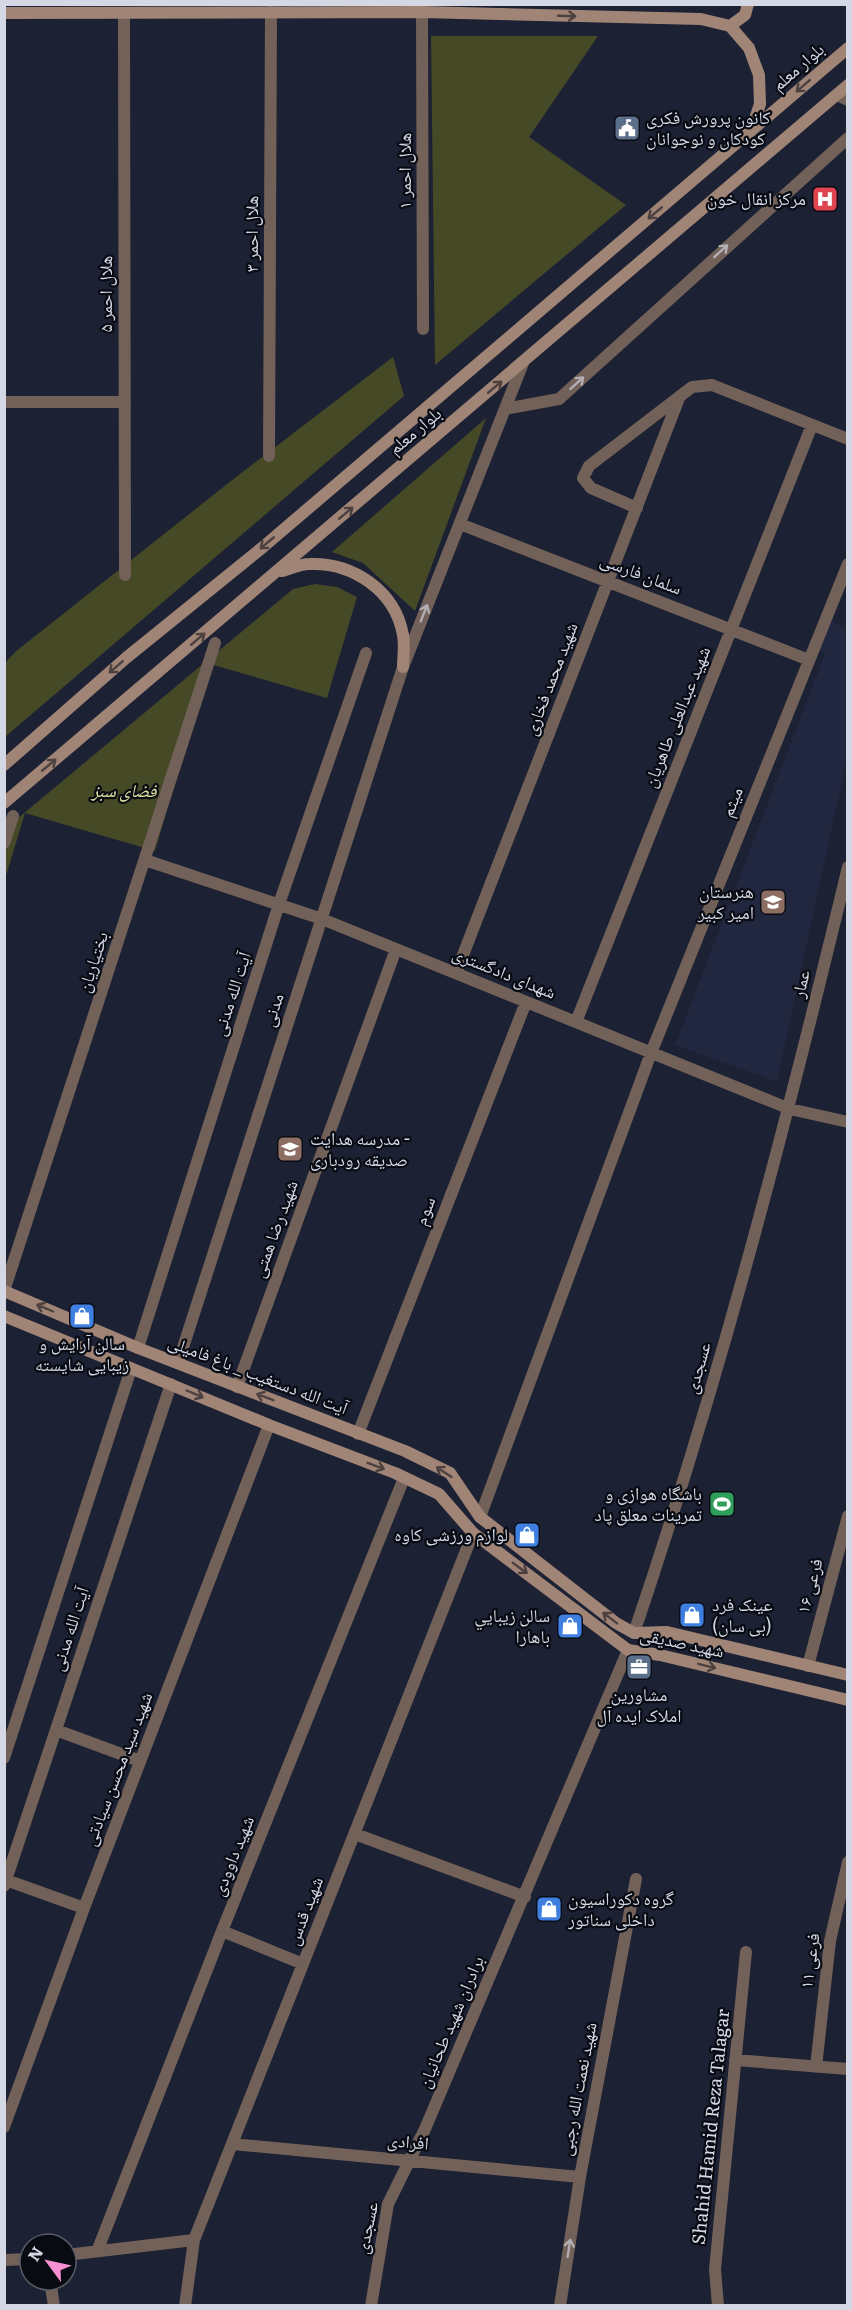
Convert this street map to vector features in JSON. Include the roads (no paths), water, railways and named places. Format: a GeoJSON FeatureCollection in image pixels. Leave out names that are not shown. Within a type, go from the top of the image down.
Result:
{"type":"FeatureCollection","features":[{"type":"Feature","properties":{"kind":"main road"},"geometry":{"type":"LineString","coordinates":[[730,26],[745,15],[748,4]]}},
{"type":"Feature","properties":{"kind":"main road"},"geometry":{"type":"LineString","coordinates":[[4,13],[422,12],[701,20],[730,26],[749,48],[759,75],[760,104],[750,132]]}},
{"type":"Feature","properties":{"kind":"main road","name":"بلوار معلم"},"geometry":{"type":"LineString","coordinates":[[4,765],[126,658],[263,547],[848,48]]}},
{"type":"Feature","properties":{"kind":"main road","name":"بلوار معلم"},"geometry":{"type":"LineString","coordinates":[[4,803],[523,363],[842,97],[848,85]]}},
{"type":"Feature","properties":{"kind":"main road"},"geometry":{"type":"LineString","coordinates":[[275,574],[306,564],[328,565],[339,566],[369,580],[391,604],[403,634],[403,667]]}},
{"type":"Feature","properties":{"kind":"main road","name":"آیت الله دستغیب _ باغ فامیلی"},"geometry":{"type":"LineString","coordinates":[[4,1291],[138,1348],[358,1434],[450,1473],[480,1517]]}},
{"type":"Feature","properties":{"kind":"main road"},"geometry":{"type":"LineString","coordinates":[[4,1316],[439,1494],[473,1533],[480,1517]]}},
{"type":"Feature","properties":{"kind":"main road","name":"شهید صدیقی"},"geometry":{"type":"LineString","coordinates":[[480,1517],[616,1623],[634,1633],[667,1632],[848,1675]]}},
{"type":"Feature","properties":{"kind":"main road","name":"شهید صدیقی"},"geometry":{"type":"LineString","coordinates":[[473,1533],[628,1650],[660,1654],[848,1700]]}},
{"type":"Feature","properties":{"kind":"main road"},"geometry":{"type":"LineString","coordinates":[[628,1650],[634,1633]]}},
{"type":"Feature","properties":{"kind":"street","name":"هلال احمر ۳"},"geometry":{"type":"LineString","coordinates":[[269,456],[271,12]]}},
{"type":"Feature","properties":{"kind":"street","name":"هلال احمر ۱"},"geometry":{"type":"LineString","coordinates":[[422,12],[423,329]]}},
{"type":"Feature","properties":{"kind":"street","name":"هلال احمر ۵"},"geometry":{"type":"LineString","coordinates":[[124,13],[125,575]]}},
{"type":"Feature","properties":{"kind":"street"},"geometry":{"type":"LineString","coordinates":[[505,409],[560,399],[848,138]]}},
{"type":"Feature","properties":{"kind":"street","name":"مدنی"},"geometry":{"type":"LineString","coordinates":[[178,1363],[403,667],[523,363]]}},
{"type":"Feature","properties":{"kind":"street"},"geometry":{"type":"LineString","coordinates":[[637,508],[591,488],[583,478],[589,466],[692,387],[700,384],[712,385],[848,439]]}},
{"type":"Feature","properties":{"kind":"street","name":"شهید محمد فخاری"},"geometry":{"type":"LineString","coordinates":[[456,974],[679,398]]}},
{"type":"Feature","properties":{"kind":"street"},"geometry":{"type":"LineString","coordinates":[[4,402],[124,402]]}},
{"type":"Feature","properties":{"kind":"street","name":"شهید عبدالعلی طاهریان"},"geometry":{"type":"LineString","coordinates":[[576,1022],[812,426]]}},
{"type":"Feature","properties":{"kind":"street","name":"سلمان فارسی"},"geometry":{"type":"LineString","coordinates":[[460,524],[609,580],[809,660]]}},
{"type":"Feature","properties":{"kind":"street","name":"میثم"},"geometry":{"type":"LineString","coordinates":[[480,1517],[651,1053],[848,564]]}},
{"type":"Feature","properties":{"kind":"street","name":"بختیاریان"},"geometry":{"type":"LineString","coordinates":[[4,1291],[215,643]]}},
{"type":"Feature","properties":{"kind":"street","name":"آیت الله مدنی"},"geometry":{"type":"LineString","coordinates":[[138,1348],[279,904],[366,653]]}},
{"type":"Feature","properties":{"kind":"street"},"geometry":{"type":"LineString","coordinates":[[4,843],[13,816]]}},
{"type":"Feature","properties":{"kind":"street","name":"شهدای دادگستری"},"geometry":{"type":"LineString","coordinates":[[145,860],[322,919],[790,1109],[848,1122]]}},
{"type":"Feature","properties":{"kind":"street","name":"عمار"},"geometry":{"type":"LineString","coordinates":[[790,1109],[848,867]]}},
{"type":"Feature","properties":{"kind":"street","name":"شهید رضا همتی"},"geometry":{"type":"LineString","coordinates":[[237,1387],[396,949]]}},
{"type":"Feature","properties":{"kind":"street","name":"سوم"},"geometry":{"type":"LineString","coordinates":[[358,1434],[526,1002]]}},
{"type":"Feature","properties":{"kind":"street","name":"عسجدی"},"geometry":{"type":"LineString","coordinates":[[634,1633],[683,1488],[790,1109]]}},
{"type":"Feature","properties":{"kind":"street","name":"آیت الله مدنی"},"geometry":{"type":"LineString","coordinates":[[4,1758],[131,1369]]}},
{"type":"Feature","properties":{"kind":"street","name":"آیت الله مدنی"},"geometry":{"type":"LineString","coordinates":[[5,1883],[171,1384]]}},
{"type":"Feature","properties":{"kind":"street","name":"شهید سید محسن سیادتی"},"geometry":{"type":"LineString","coordinates":[[4,2127],[84,1908],[269,1425]]}},
{"type":"Feature","properties":{"kind":"street","name":"شهید داوودی"},"geometry":{"type":"LineString","coordinates":[[98,2249],[222,1931],[404,1478]]}},
{"type":"Feature","properties":{"kind":"street","name":"فرعی ۱۶"},"geometry":{"type":"LineString","coordinates":[[808,1666],[848,1516]]}},
{"type":"Feature","properties":{"kind":"street","name":"شهید قدس"},"geometry":{"type":"LineString","coordinates":[[185,2306],[194,2240],[473,1533]]}},
{"type":"Feature","properties":{"kind":"street","name":"برادران شهید طحانیان"},"geometry":{"type":"LineString","coordinates":[[409,2161],[525,1897],[628,1650]]}},
{"type":"Feature","properties":{"kind":"street"},"geometry":{"type":"LineString","coordinates":[[56,1730],[140,1761]]}},
{"type":"Feature","properties":{"kind":"street"},"geometry":{"type":"LineString","coordinates":[[355,1834],[525,1897]]}},
{"type":"Feature","properties":{"kind":"street","name":"فرعی ۱۱"},"geometry":{"type":"LineString","coordinates":[[816,2067],[830,1941],[848,1862]]}},
{"type":"Feature","properties":{"kind":"street","name":"شهید نعمت الله رجبی"},"geometry":{"type":"LineString","coordinates":[[560,2306],[580,2177],[636,1879]]}},
{"type":"Feature","properties":{"kind":"street"},"geometry":{"type":"LineString","coordinates":[[5,1883],[84,1908]]}},
{"type":"Feature","properties":{"kind":"street"},"geometry":{"type":"LineString","coordinates":[[222,1931],[303,1965]]}},
{"type":"Feature","properties":{"kind":"street","name":"Shahid Hamid Reza Talagar"},"geometry":{"type":"LineString","coordinates":[[718,2306],[715,2269],[746,1952]]}},
{"type":"Feature","properties":{"kind":"street"},"geometry":{"type":"LineString","coordinates":[[735,2060],[848,2069]]}},
{"type":"Feature","properties":{"kind":"street","name":"افرادی"},"geometry":{"type":"LineString","coordinates":[[232,2144],[580,2177]]}},
{"type":"Feature","properties":{"kind":"street","name":"عسجدی"},"geometry":{"type":"LineString","coordinates":[[371,2306],[388,2204],[409,2161]]}},
{"type":"Feature","properties":{"kind":"street"},"geometry":{"type":"LineString","coordinates":[[78,2252],[194,2240]]}},
{"type":"Feature","properties":{"kind":"place","name":"کانون پرورش فکری کودکان و نوجوانان"},"geometry":{"type":"Point","coordinates":[627,128]}},
{"type":"Feature","properties":{"kind":"place","name":"مرکز انقال خون"},"geometry":{"type":"Point","coordinates":[825,199]}},
{"type":"Feature","properties":{"kind":"place","name":"هنرستان امیر کبیر"},"geometry":{"type":"Point","coordinates":[773,902]}},
{"type":"Feature","properties":{"kind":"place","name":"مدرسه هدایت - صدیقه رودباری"},"geometry":{"type":"Point","coordinates":[290,1149]}},
{"type":"Feature","properties":{"kind":"place","name":"سالن آرایش و زیبایی شایسته"},"geometry":{"type":"Point","coordinates":[82,1316]}},
{"type":"Feature","properties":{"kind":"place","name":"باشگاه هوازی و تمرینات معلق پاد"},"geometry":{"type":"Point","coordinates":[722,1504]}},
{"type":"Feature","properties":{"kind":"place","name":"لوازم ورزشی کاوه"},"geometry":{"type":"Point","coordinates":[527,1535]}},
{"type":"Feature","properties":{"kind":"place","name":"عینک فرد (بی سان)"},"geometry":{"type":"Point","coordinates":[692,1615]}},
{"type":"Feature","properties":{"kind":"place","name":"سالن زيبايي باهارا"},"geometry":{"type":"Point","coordinates":[570,1626]}},
{"type":"Feature","properties":{"kind":"place","name":"مشاورین املاک ایده آل"},"geometry":{"type":"Point","coordinates":[639,1667]}},
{"type":"Feature","properties":{"kind":"place","name":"گروه دکوراسیون داخلی سناتور"},"geometry":{"type":"Point","coordinates":[549,1909]}},
{"type":"Feature","properties":{"kind":"park label","name":"فضای سبز"},"geometry":{"type":"Point","coordinates":[124,791]}}]}
